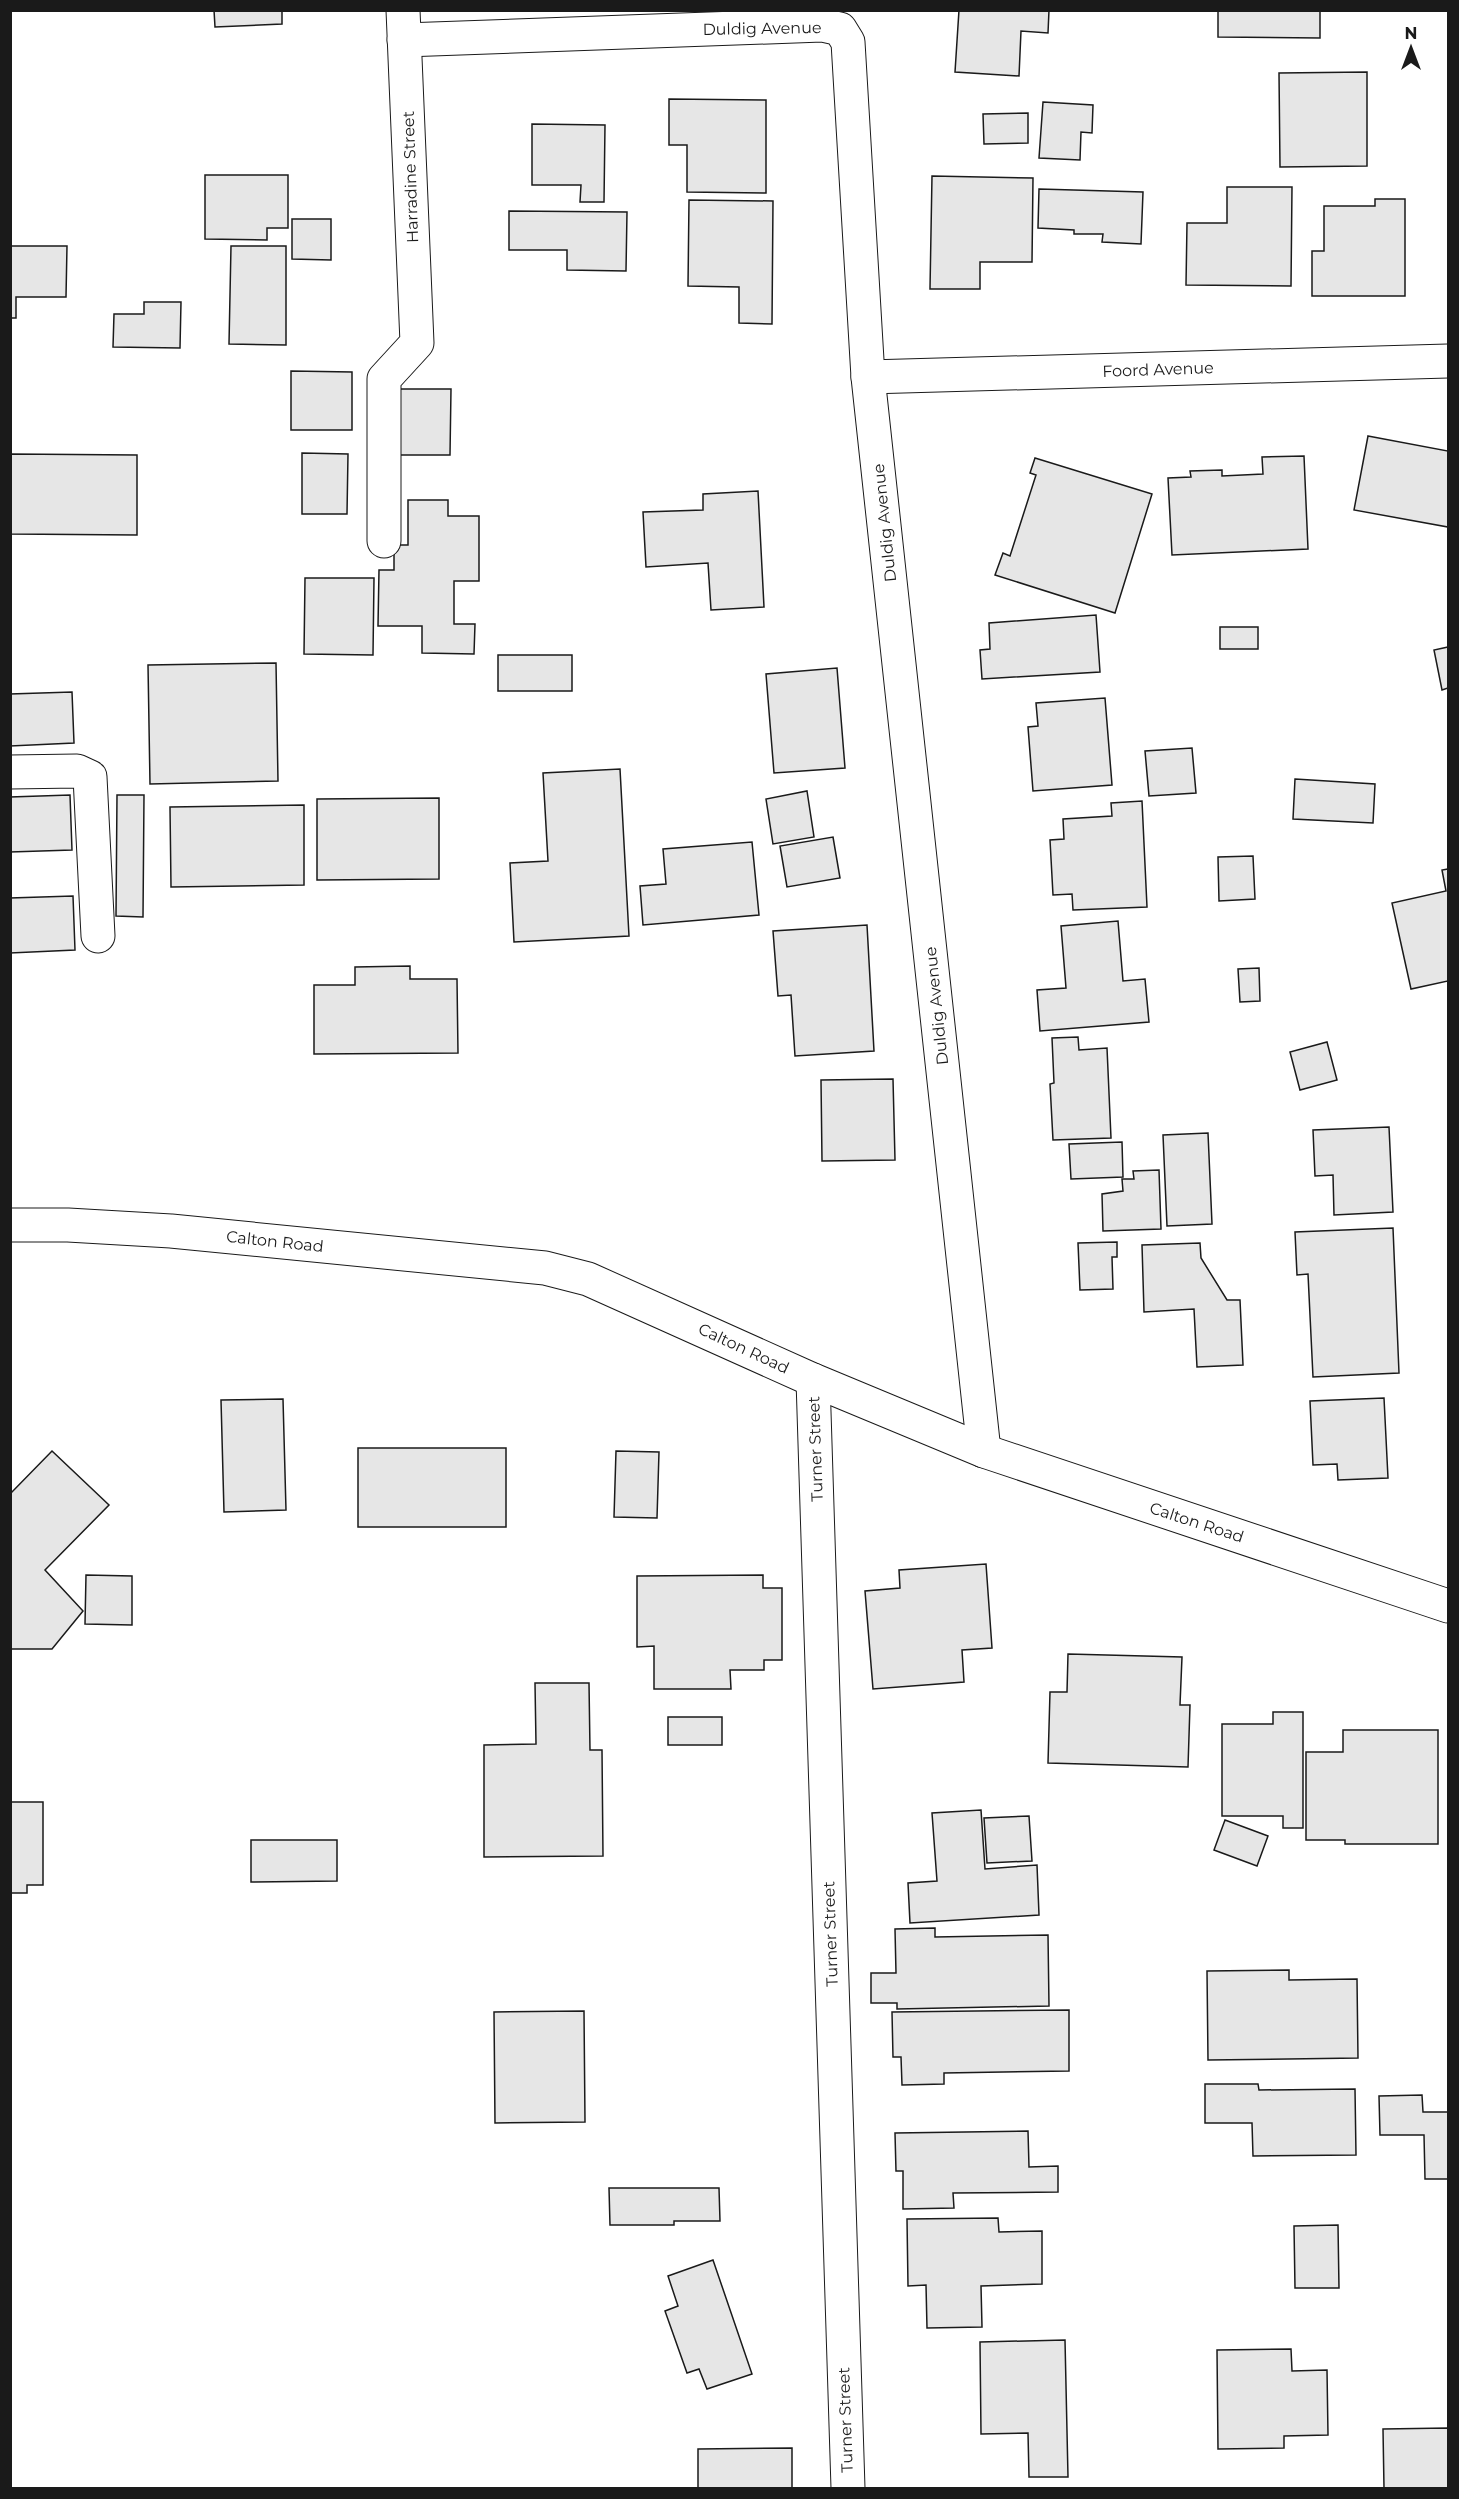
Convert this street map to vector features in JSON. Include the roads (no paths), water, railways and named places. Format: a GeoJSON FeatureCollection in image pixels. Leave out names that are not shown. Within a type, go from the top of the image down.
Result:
{"type":"FeatureCollection","features":[{"type":"Feature","properties":{"kind":"street","name":"Harradine Street"},"geometry":{"type":"LineString","coordinates":[[384,541],[384,379],[417,343],[404,25]]}},
{"type":"Feature","properties":{"kind":"street","name":"Duldig Avenue"},"geometry":{"type":"LineString","coordinates":[[404,25],[822,25],[840,29],[848,42],[868,377],[984,1451]]}},
{"type":"Feature","properties":{"kind":"street","name":"Foord Avenue"},"geometry":{"type":"LineString","coordinates":[[868,377],[1449,361]]}},
{"type":"Feature","properties":{"kind":"street"},"geometry":{"type":"LineString","coordinates":[[10,772],[77,771],[90,777],[98,936]]}},
{"type":"Feature","properties":{"kind":"street","name":"Calton Road"},"geometry":{"type":"LineString","coordinates":[[10,1225],[68,1225],[171,1231],[545,1268],[588,1279],[813,1380],[984,1451],[1449,1606]]}},
{"type":"Feature","properties":{"kind":"street","name":"Turner Street"},"geometry":{"type":"LineString","coordinates":[[813,1380],[848,2488]]}}]}
